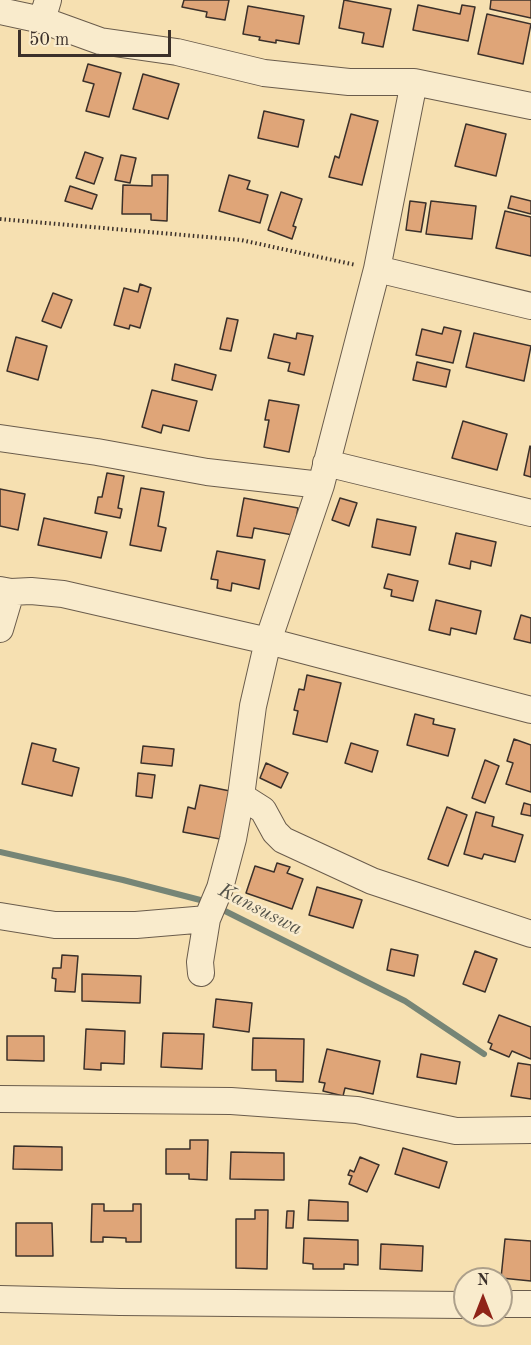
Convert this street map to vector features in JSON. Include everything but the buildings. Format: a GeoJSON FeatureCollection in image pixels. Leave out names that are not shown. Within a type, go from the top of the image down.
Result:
{"type":"FeatureCollection","features":[{"type":"Feature","properties":{"kind":"street"},"geometry":{"type":"LineString","coordinates":[[0,11],[45,10],[100,41],[177,52],[264,73],[349,82],[414,82],[531,106]]}},
{"type":"Feature","properties":{"kind":"street"},"geometry":{"type":"LineString","coordinates":[[201,973],[200,963],[208,916],[220,888],[233,839],[253,706],[268,641],[323,474],[377,269],[414,82]]}},
{"type":"Feature","properties":{"kind":"street"},"geometry":{"type":"LineString","coordinates":[[377,269],[531,306]]}},
{"type":"Feature","properties":{"kind":"street"},"geometry":{"type":"LineString","coordinates":[[0,438],[97,452],[207,472],[323,474],[531,513]]}},
{"type":"Feature","properties":{"kind":"street"},"geometry":{"type":"LineString","coordinates":[[0,629],[6,591],[63,594],[268,641],[531,710]]}},
{"type":"Feature","properties":{"kind":"street"},"geometry":{"type":"LineString","coordinates":[[241,796],[263,810],[275,832],[283,840],[372,881],[531,934]]}},
{"type":"Feature","properties":{"kind":"street"},"geometry":{"type":"LineString","coordinates":[[0,916],[55,925],[136,925],[208,916]]}},
{"type":"Feature","properties":{"kind":"street"},"geometry":{"type":"LineString","coordinates":[[0,1099],[231,1101],[357,1110],[456,1131],[531,1130]]}},
{"type":"Feature","properties":{"kind":"street"},"geometry":{"type":"LineString","coordinates":[[0,1299],[453,1305]]}},
{"type":"Feature","properties":{"kind":"street"},"geometry":{"type":"LineString","coordinates":[[513,1304],[531,1304]]}},
{"type":"Feature","properties":{"kind":"path"},"geometry":{"type":"LineString","coordinates":[[0,219],[241,240],[377,269]]}},
{"type":"Feature","properties":{"kind":"waterway","name":"Kansuswa"},"geometry":{"type":"LineString","coordinates":[[0,852],[208,902]]}},
{"type":"Feature","properties":{"kind":"waterway","name":"Kansuswa"},"geometry":{"type":"LineString","coordinates":[[219,908],[405,1001],[484,1054]]}}]}
